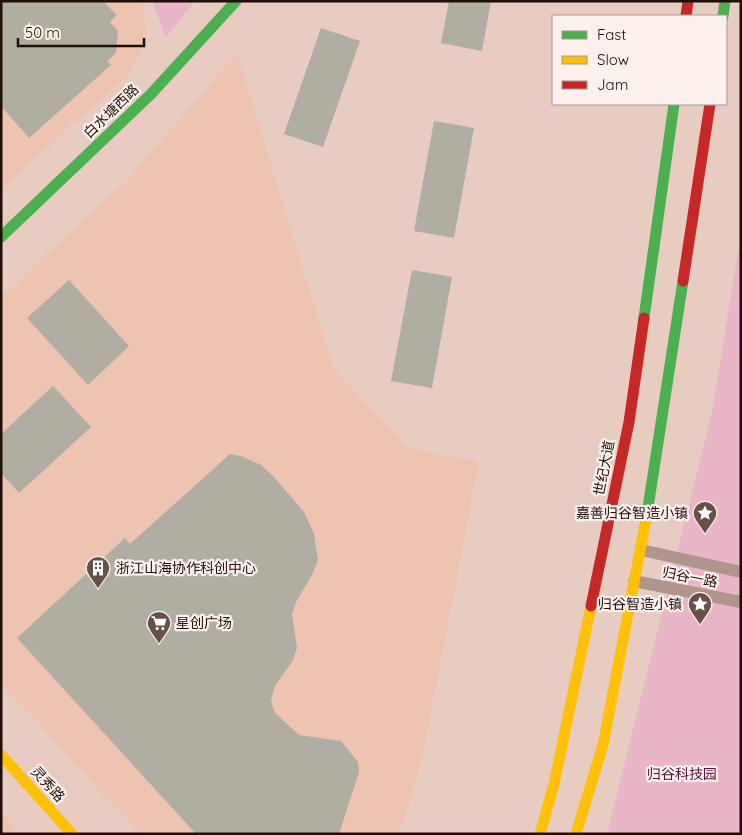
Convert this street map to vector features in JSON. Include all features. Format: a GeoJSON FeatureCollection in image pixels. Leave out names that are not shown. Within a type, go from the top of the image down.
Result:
{"type":"FeatureCollection","features":[{"type":"Feature","properties":{"kind":"main road","name":"白水塘西路"},"geometry":{"type":"LineString","coordinates":[[1,237],[150,94],[236,1]]}},
{"type":"Feature","properties":{"kind":"main road"},"geometry":{"type":"LineString","coordinates":[[686,15],[688,1]]}},
{"type":"Feature","properties":{"kind":"main road"},"geometry":{"type":"LineString","coordinates":[[723,15],[725,1]]}},
{"type":"Feature","properties":{"kind":"main road","name":"世纪大道"},"geometry":{"type":"LineString","coordinates":[[540,834],[556,775],[629,422],[674,105]]}},
{"type":"Feature","properties":{"kind":"main road"},"geometry":{"type":"LineString","coordinates":[[576,834],[603,745],[641,550],[710,105]]}},
{"type":"Feature","properties":{"kind":"main road","name":"灵秀路"},"geometry":{"type":"LineString","coordinates":[[1,755],[72,834]]}},
{"type":"Feature","properties":{"kind":"street","name":"归谷一路"},"geometry":{"type":"LineString","coordinates":[[641,550],[741,572]]}},
{"type":"Feature","properties":{"kind":"street","name":"归谷一路"},"geometry":{"type":"LineString","coordinates":[[634,581],[741,602]]}},
{"type":"Feature","properties":{"kind":"shaded area"},"geometry":{"type":"Polygon","coordinates":[[[1,1],[141,1],[145,14],[146,41],[127,76],[1,189],[1,1]]]}},
{"type":"Feature","properties":{"kind":"shaded area"},"geometry":{"type":"Polygon","coordinates":[[[237,53],[334,371],[410,449],[479,462],[422,759],[399,834],[140,834],[1,683],[1,297],[128,179],[237,53]]]}},
{"type":"Feature","properties":{"kind":"shaded area"},"geometry":{"type":"Polygon","coordinates":[[[1,811],[16,828],[12,834],[1,834],[1,811]]]}},
{"type":"Feature","properties":{"kind":"green space"},"geometry":{"type":"Polygon","coordinates":[[[152,1],[195,1],[166,37],[152,1]]]}},
{"type":"Feature","properties":{"kind":"green space","name":"归谷科技园"},"geometry":{"type":"Polygon","coordinates":[[[741,234],[741,834],[607,834],[711,417],[741,234]]]}},
{"type":"Feature","properties":{"kind":"building"},"geometry":{"type":"Polygon","coordinates":[[[1,1],[103,1],[117,15],[110,22],[118,31],[116,53],[107,61],[111,65],[29,138],[1,106],[1,1]]]}},
{"type":"Feature","properties":{"kind":"building"},"geometry":{"type":"Polygon","coordinates":[[[449,1],[491,1],[482,51],[441,43],[449,1]]]}},
{"type":"Feature","properties":{"kind":"building"},"geometry":{"type":"Polygon","coordinates":[[[321,28],[360,41],[323,147],[284,134],[321,28]]]}},
{"type":"Feature","properties":{"kind":"building"},"geometry":{"type":"Polygon","coordinates":[[[434,121],[474,128],[454,238],[414,231],[434,121]]]}},
{"type":"Feature","properties":{"kind":"building"},"geometry":{"type":"Polygon","coordinates":[[[412,270],[452,277],[432,388],[391,381],[412,270]]]}},
{"type":"Feature","properties":{"kind":"building"},"geometry":{"type":"Polygon","coordinates":[[[69,280],[129,346],[88,385],[27,318],[69,280]]]}},
{"type":"Feature","properties":{"kind":"building"},"geometry":{"type":"Polygon","coordinates":[[[53,386],[91,427],[19,493],[1,473],[1,434],[53,386]]]}},
{"type":"Feature","properties":{"kind":"building","name":"星创广场"},"geometry":{"type":"Polygon","coordinates":[[[230,454],[241,456],[261,465],[273,476],[304,512],[314,534],[318,560],[312,575],[296,602],[292,614],[297,648],[293,660],[275,686],[271,701],[275,713],[299,735],[341,741],[358,762],[359,772],[339,834],[196,834],[17,638],[125,538],[130,544],[230,454]]]}},
{"type":"Feature","properties":{"kind":"traffic: fast"},"geometry":{"type":"LineString","coordinates":[[1,237],[151,94],[236,1]]}},
{"type":"Feature","properties":{"kind":"traffic: fast"},"geometry":{"type":"LineString","coordinates":[[723,15],[725,1]]}},
{"type":"Feature","properties":{"kind":"traffic: fast"},"geometry":{"type":"LineString","coordinates":[[644,318],[674,105]]}},
{"type":"Feature","properties":{"kind":"traffic: fast"},"geometry":{"type":"LineString","coordinates":[[647,514],[683,281]]}},
{"type":"Feature","properties":{"kind":"traffic: slow"},"geometry":{"type":"LineString","coordinates":[[576,834],[603,745],[647,514]]}},
{"type":"Feature","properties":{"kind":"traffic: slow"},"geometry":{"type":"LineString","coordinates":[[540,834],[554,784],[591,606]]}},
{"type":"Feature","properties":{"kind":"traffic: slow"},"geometry":{"type":"LineString","coordinates":[[1,755],[72,834]]}},
{"type":"Feature","properties":{"kind":"traffic: jam"},"geometry":{"type":"LineString","coordinates":[[686,15],[688,1]]}},
{"type":"Feature","properties":{"kind":"traffic: jam"},"geometry":{"type":"LineString","coordinates":[[683,281],[710,105]]}},
{"type":"Feature","properties":{"kind":"traffic: jam"},"geometry":{"type":"LineString","coordinates":[[591,606],[629,422],[644,318]]}},
{"type":"Feature","properties":{"kind":"place","name":"嘉善归谷智造小镇"},"geometry":{"type":"Point","coordinates":[705,534]}},
{"type":"Feature","properties":{"kind":"place","name":"浙江山海协作科创中心"},"geometry":{"type":"Point","coordinates":[98,589]}},
{"type":"Feature","properties":{"kind":"place","name":"归谷智造小镇"},"geometry":{"type":"Point","coordinates":[700,625]}},
{"type":"Feature","properties":{"kind":"place","name":"星创广场"},"geometry":{"type":"Point","coordinates":[159,644]}}]}
